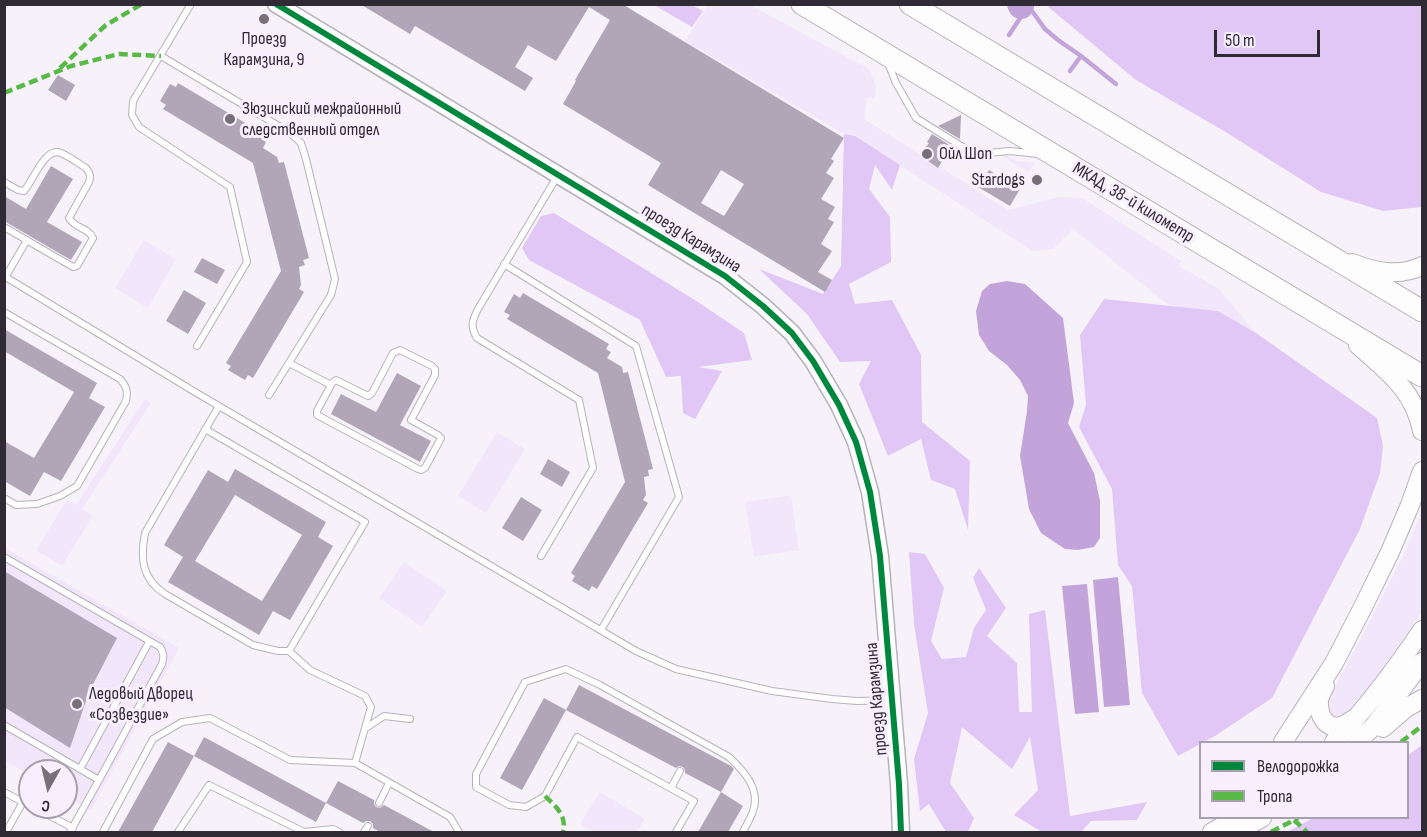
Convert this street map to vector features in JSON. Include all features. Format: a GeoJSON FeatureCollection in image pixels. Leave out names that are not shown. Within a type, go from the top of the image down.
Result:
{"type":"FeatureCollection","features":[{"type":"Feature","properties":{"kind":"highway","name":"МКАД, 38-й километр"},"geometry":{"type":"LineString","coordinates":[[802,4],[1422,376]]}},
{"type":"Feature","properties":{"kind":"highway"},"geometry":{"type":"LineString","coordinates":[[910,4],[1422,311]]}},
{"type":"Feature","properties":{"kind":"main road"},"geometry":{"type":"LineString","coordinates":[[1322,251],[1361,267],[1382,272],[1398,273],[1422,266]]}},
{"type":"Feature","properties":{"kind":"main road"},"geometry":{"type":"LineString","coordinates":[[1330,320],[1394,376],[1410,396],[1419,415],[1422,431]]}},
{"type":"Feature","properties":{"kind":"main road"},"geometry":{"type":"LineString","coordinates":[[1358,717],[1342,726],[1332,726],[1324,722],[1320,713],[1319,699],[1334,663],[1390,552],[1410,506],[1422,470]]}},
{"type":"Feature","properties":{"kind":"main road"},"geometry":{"type":"LineString","coordinates":[[1335,741],[1386,682],[1422,630]]}},
{"type":"Feature","properties":{"kind":"main road"},"geometry":{"type":"LineString","coordinates":[[1358,741],[1374,726],[1422,662]]}},
{"type":"Feature","properties":{"kind":"main road"},"geometry":{"type":"LineString","coordinates":[[1284,741],[1334,663]]}},
{"type":"Feature","properties":{"kind":"main road"},"geometry":{"type":"LineString","coordinates":[[1367,741],[1406,708],[1422,699]]}},
{"type":"Feature","properties":{"kind":"main road"},"geometry":{"type":"LineString","coordinates":[[1199,832],[1218,819]]}},
{"type":"Feature","properties":{"kind":"main road"},"geometry":{"type":"LineString","coordinates":[[1212,832],[1235,819]]}},
{"type":"Feature","properties":{"kind":"main road"},"geometry":{"type":"LineString","coordinates":[[1235,832],[1260,819]]}},
{"type":"Feature","properties":{"kind":"street","name":"проезд Карамзина"},"geometry":{"type":"LineString","coordinates":[[276,4],[725,276],[792,333],[813,361],[839,405],[856,442],[870,492],[880,556],[901,832]]}},
{"type":"Feature","properties":{"kind":"lane"},"geometry":{"type":"LineString","coordinates":[[191,4],[133,101],[132,115],[139,127],[230,187],[247,262],[197,346]]}},
{"type":"Feature","properties":{"kind":"lane"},"geometry":{"type":"LineString","coordinates":[[885,54],[896,83],[916,118],[974,154],[1010,151],[1055,156]]}},
{"type":"Feature","properties":{"kind":"lane"},"geometry":{"type":"LineString","coordinates":[[161,56],[289,132],[301,143],[335,279],[331,295],[269,395]]}},
{"type":"Feature","properties":{"kind":"lane"},"geometry":{"type":"LineString","coordinates":[[4,182],[24,191],[46,157],[53,152],[59,152],[86,168],[91,177],[69,218],[72,223],[91,234],[93,238],[77,266],[71,267],[4,227]]}},
{"type":"Feature","properties":{"kind":"lane"},"geometry":{"type":"LineString","coordinates":[[541,556],[593,468],[579,400],[477,339],[472,325],[474,317],[504,264],[558,175]]}},
{"type":"Feature","properties":{"kind":"lane"},"geometry":{"type":"LineString","coordinates":[[27,240],[5,276],[219,406],[636,651],[676,669],[782,692],[858,701],[892,700]]}},
{"type":"Feature","properties":{"kind":"lane"},"geometry":{"type":"LineString","coordinates":[[504,264],[636,346],[679,497],[601,630]]}},
{"type":"Feature","properties":{"kind":"lane"},"geometry":{"type":"LineString","coordinates":[[4,312],[120,379],[128,393],[126,402],[77,486],[60,496],[37,504],[16,505],[4,498]]}},
{"type":"Feature","properties":{"kind":"lane"},"geometry":{"type":"LineString","coordinates":[[400,350],[432,366],[435,369],[435,375],[411,420],[441,438],[425,468],[418,469],[317,415],[331,385],[336,381],[365,395],[370,395],[393,353],[400,350]]}},
{"type":"Feature","properties":{"kind":"lane"},"geometry":{"type":"LineString","coordinates":[[289,363],[331,385]]}},
{"type":"Feature","properties":{"kind":"lane"},"geometry":{"type":"LineString","coordinates":[[219,406],[144,533],[142,548],[147,575],[155,588],[253,645],[278,651],[289,651],[310,670],[365,696],[371,707],[355,764]]}},
{"type":"Feature","properties":{"kind":"lane"},"geometry":{"type":"LineString","coordinates":[[205,429],[365,522],[289,651]]}},
{"type":"Feature","properties":{"kind":"lane"},"geometry":{"type":"LineString","coordinates":[[4,557],[160,647],[163,651],[164,658],[71,830],[53,819]]}},
{"type":"Feature","properties":{"kind":"lane"},"geometry":{"type":"LineString","coordinates":[[80,769],[149,642]]}},
{"type":"Feature","properties":{"kind":"lane"},"geometry":{"type":"LineString","coordinates":[[676,832],[694,801],[577,737],[545,796],[526,807],[509,805],[476,787],[476,774],[525,682],[566,669],[600,685],[729,757],[745,772],[755,794],[754,809],[743,832]]}},
{"type":"Feature","properties":{"kind":"lane"},"geometry":{"type":"LineString","coordinates":[[365,728],[384,716],[410,719]]}},
{"type":"Feature","properties":{"kind":"lane"},"geometry":{"type":"LineString","coordinates":[[103,832],[153,739],[182,722],[210,718],[290,760],[355,764],[450,817],[459,832]]}},
{"type":"Feature","properties":{"kind":"lane"},"geometry":{"type":"LineString","coordinates":[[4,725],[99,780]]}},
{"type":"Feature","properties":{"kind":"lane"},"geometry":{"type":"LineString","coordinates":[[694,746],[698,740]]}},
{"type":"Feature","properties":{"kind":"lane"},"geometry":{"type":"LineString","coordinates":[[671,788],[680,771]]}},
{"type":"Feature","properties":{"kind":"lane"},"geometry":{"type":"LineString","coordinates":[[379,803],[389,783]]}},
{"type":"Feature","properties":{"kind":"lane"},"geometry":{"type":"LineString","coordinates":[[178,832],[209,785],[304,832],[333,829],[339,832]]}},
{"type":"Feature","properties":{"kind":"lane"},"geometry":{"type":"LineString","coordinates":[[4,792],[18,799]]}},
{"type":"Feature","properties":{"kind":"lane"},"geometry":{"type":"LineString","coordinates":[[6,832],[18,818]]}},
{"type":"Feature","properties":{"kind":"shaded area"},"geometry":{"type":"Polygon","coordinates":[[[654,5],[692,5],[703,11],[692,27],[654,5]]]}},
{"type":"Feature","properties":{"kind":"shaded area"},"geometry":{"type":"Polygon","coordinates":[[[708,5],[752,6],[869,69],[876,87],[875,98],[867,98],[864,119],[1008,210],[1059,197],[1082,198],[1181,261],[1179,266],[1218,288],[1256,333],[1218,311],[1170,306],[1073,229],[1053,249],[1032,251],[855,136],[844,134],[685,41],[708,5]]]}},
{"type":"Feature","properties":{"kind":"shaded area"},"geometry":{"type":"Polygon","coordinates":[[[1046,5],[1422,5],[1422,207],[1383,211],[1321,192],[1224,131],[1136,80],[1046,5]]]}},
{"type":"Feature","properties":{"kind":"shaded area"},"geometry":{"type":"Polygon","coordinates":[[[844,134],[855,136],[900,165],[892,190],[875,165],[869,189],[890,217],[891,262],[849,284],[855,304],[892,300],[921,355],[922,422],[970,461],[968,530],[955,489],[931,480],[921,439],[888,456],[859,384],[871,361],[840,362],[807,314],[759,269],[823,294],[841,266],[844,134]]]}},
{"type":"Feature","properties":{"kind":"shaded area"},"geometry":{"type":"Polygon","coordinates":[[[1007,155],[1016,161],[1035,163],[1028,172],[1004,157],[1007,155]]]}},
{"type":"Feature","properties":{"kind":"shaded area"},"geometry":{"type":"Polygon","coordinates":[[[554,213],[744,333],[752,360],[698,367],[722,371],[695,419],[683,413],[681,376],[666,377],[640,320],[529,260],[522,248],[541,216],[554,213]]]}},
{"type":"Feature","properties":{"kind":"shaded area"},"geometry":{"type":"Polygon","coordinates":[[[144,240],[176,259],[148,308],[115,288],[144,240]]]}},
{"type":"Feature","properties":{"kind":"shaded area"},"geometry":{"type":"Polygon","coordinates":[[[1007,281],[1025,284],[1063,318],[1074,403],[1068,423],[1094,473],[1100,501],[1100,538],[1094,547],[1078,550],[1065,549],[1041,533],[1029,509],[1020,456],[1028,396],[1020,380],[1007,365],[989,351],[979,335],[976,311],[982,291],[990,284],[1007,281]]]}},
{"type":"Feature","properties":{"kind":"shaded area"},"geometry":{"type":"Polygon","coordinates":[[[1104,299],[1218,311],[1256,333],[1377,418],[1383,446],[1380,473],[1360,529],[1272,698],[1215,736],[1199,741],[1199,745],[1178,756],[1142,693],[1132,586],[1118,565],[1112,489],[1079,427],[1086,405],[1080,335],[1104,299]]]}},
{"type":"Feature","properties":{"kind":"shaded area"},"geometry":{"type":"Polygon","coordinates":[[[145,399],[151,403],[82,509],[93,516],[62,566],[36,550],[67,500],[76,505],[145,399]]]}},
{"type":"Feature","properties":{"kind":"shaded area"},"geometry":{"type":"Polygon","coordinates":[[[497,432],[525,449],[486,513],[458,496],[497,432]]]}},
{"type":"Feature","properties":{"kind":"shaded area"},"geometry":{"type":"Polygon","coordinates":[[[791,495],[799,550],[754,557],[745,502],[791,495]]]}},
{"type":"Feature","properties":{"kind":"shaded area"},"geometry":{"type":"Polygon","coordinates":[[[1422,512],[1422,611],[1378,677],[1354,706],[1337,719],[1331,715],[1328,708],[1330,698],[1402,558],[1422,512]]]}},
{"type":"Feature","properties":{"kind":"shaded area","name":"Ледовый Дворец «Созвездие»"},"geometry":{"type":"Polygon","coordinates":[[[5,548],[179,648],[91,810],[78,803],[78,759],[18,759],[18,768],[5,761],[5,548]]]}},
{"type":"Feature","properties":{"kind":"shaded area"},"geometry":{"type":"Polygon","coordinates":[[[909,552],[925,554],[944,588],[931,641],[942,659],[966,657],[974,628],[986,610],[973,578],[979,568],[1006,608],[987,636],[1017,663],[1019,712],[1032,712],[1029,614],[1045,610],[1070,816],[1147,802],[1137,820],[1091,821],[1081,832],[1042,832],[1014,815],[1038,790],[1030,737],[1012,769],[962,727],[950,783],[974,818],[968,832],[946,832],[929,804],[920,811],[914,759],[928,713],[914,624],[909,552]]]}},
{"type":"Feature","properties":{"kind":"shaded area"},"geometry":{"type":"Polygon","coordinates":[[[404,562],[447,591],[422,627],[379,598],[404,562]]]}},
{"type":"Feature","properties":{"kind":"shaded area"},"geometry":{"type":"Polygon","coordinates":[[[1118,577],[1130,705],[1104,707],[1093,580],[1118,577]]]}},
{"type":"Feature","properties":{"kind":"shaded area"},"geometry":{"type":"Polygon","coordinates":[[[1087,584],[1099,712],[1075,714],[1062,586],[1087,584]]]}},
{"type":"Feature","properties":{"kind":"shaded area"},"geometry":{"type":"Polygon","coordinates":[[[1422,745],[1422,832],[1287,832],[1311,819],[1409,819],[1409,754],[1422,745]]]}},
{"type":"Feature","properties":{"kind":"shaded area"},"geometry":{"type":"Polygon","coordinates":[[[600,792],[645,819],[637,832],[595,832],[580,824],[600,792]]]}},
{"type":"Feature","properties":{"kind":"building"},"geometry":{"type":"Polygon","coordinates":[[[360,4],[622,4],[844,138],[831,159],[834,161],[826,173],[834,178],[821,199],[835,207],[828,219],[834,222],[821,244],[832,251],[818,272],[832,280],[825,292],[648,185],[661,163],[563,104],[610,20],[589,7],[556,61],[528,45],[515,67],[533,78],[525,91],[415,26],[410,34],[360,4]],[[721,170],[701,203],[724,216],[744,184],[721,170]]]}},
{"type":"Feature","properties":{"kind":"building"},"geometry":{"type":"Polygon","coordinates":[[[58,75],[75,85],[66,101],[48,90],[58,75]]]}},
{"type":"Feature","properties":{"kind":"building"},"geometry":{"type":"Polygon","coordinates":[[[178,83],[264,134],[261,139],[266,142],[263,148],[277,157],[279,163],[284,162],[309,258],[303,260],[305,265],[299,267],[301,285],[299,289],[304,292],[253,378],[248,375],[245,380],[228,370],[231,366],[226,363],[281,271],[253,163],[163,109],[166,105],[160,101],[170,84],[176,87],[178,83]]]}},
{"type":"Feature","properties":{"kind":"building"},"geometry":{"type":"Polygon","coordinates":[[[961,115],[960,139],[938,126],[961,115]]]}},
{"type":"Feature","properties":{"kind":"building"},"geometry":{"type":"Polygon","coordinates":[[[932,134],[956,149],[950,157],[947,154],[938,168],[924,158],[927,154],[923,151],[932,134]]]}},
{"type":"Feature","properties":{"kind":"building"},"geometry":{"type":"Polygon","coordinates":[[[51,166],[73,179],[47,222],[82,242],[71,260],[4,221],[4,196],[26,209],[51,166]]]}},
{"type":"Feature","properties":{"kind":"building"},"geometry":{"type":"Polygon","coordinates":[[[989,170],[1020,189],[1010,206],[978,187],[989,170]]]}},
{"type":"Feature","properties":{"kind":"building"},"geometry":{"type":"Polygon","coordinates":[[[202,258],[225,270],[217,284],[194,272],[202,258]]]}},
{"type":"Feature","properties":{"kind":"building"},"geometry":{"type":"Polygon","coordinates":[[[184,290],[206,303],[188,334],[166,321],[184,290]]]}},
{"type":"Feature","properties":{"kind":"building"},"geometry":{"type":"Polygon","coordinates":[[[523,293],[609,344],[606,349],[611,352],[607,358],[622,367],[623,373],[628,372],[653,469],[648,470],[649,476],[644,477],[646,495],[643,500],[648,503],[597,589],[592,586],[589,591],[572,581],[575,576],[571,573],[625,482],[598,373],[507,319],[510,315],[504,312],[514,294],[520,298],[523,293]]]}},
{"type":"Feature","properties":{"kind":"building"},"geometry":{"type":"Polygon","coordinates":[[[4,329],[97,383],[89,398],[105,407],[61,481],[44,472],[30,496],[4,481],[4,441],[34,458],[74,392],[4,351],[4,329]]]}},
{"type":"Feature","properties":{"kind":"building"},"geometry":{"type":"Polygon","coordinates":[[[397,373],[421,386],[400,425],[431,441],[420,462],[331,414],[341,394],[376,412],[397,373]]]}},
{"type":"Feature","properties":{"kind":"building"},"geometry":{"type":"Polygon","coordinates":[[[548,459],[570,472],[562,487],[540,474],[548,459]]]}},
{"type":"Feature","properties":{"kind":"building"},"geometry":{"type":"Polygon","coordinates":[[[235,469],[326,522],[318,537],[333,546],[290,620],[273,611],[259,635],[168,582],[183,557],[164,545],[208,470],[228,482],[235,469]],[[235,495],[195,561],[262,601],[302,535],[235,495]]]}},
{"type":"Feature","properties":{"kind":"building"},"geometry":{"type":"Polygon","coordinates":[[[521,497],[542,510],[523,541],[502,528],[521,497]]]}},
{"type":"Feature","properties":{"kind":"building"},"geometry":{"type":"Polygon","coordinates":[[[4,571],[117,638],[89,692],[70,748],[4,707],[4,571]]]}},
{"type":"Feature","properties":{"kind":"building"},"geometry":{"type":"Polygon","coordinates":[[[579,685],[731,766],[734,769],[721,792],[685,773],[683,767],[676,768],[566,710],[579,685]]]}},
{"type":"Feature","properties":{"kind":"building"},"geometry":{"type":"Polygon","coordinates":[[[544,698],[566,710],[522,790],[500,778],[544,698]]]}},
{"type":"Feature","properties":{"kind":"building"},"geometry":{"type":"Polygon","coordinates":[[[204,737],[326,803],[316,822],[194,756],[204,737]]]}},
{"type":"Feature","properties":{"kind":"building"},"geometry":{"type":"Polygon","coordinates":[[[168,742],[194,756],[152,832],[118,832],[168,742]]]}},
{"type":"Feature","properties":{"kind":"building"},"geometry":{"type":"Polygon","coordinates":[[[338,781],[374,800],[376,807],[380,808],[384,805],[434,832],[380,832],[373,828],[370,821],[363,823],[326,803],[338,781]]]}},
{"type":"Feature","properties":{"kind":"building"},"geometry":{"type":"Polygon","coordinates":[[[721,792],[743,806],[728,832],[698,832],[721,792]]]}},
{"type":"Feature","properties":{"kind":"waterway"},"geometry":{"type":"LineString","coordinates":[[1027,4],[1045,29],[1116,84]]}},
{"type":"Feature","properties":{"kind":"waterway"},"geometry":{"type":"LineString","coordinates":[[1009,35],[1028,6]]}},
{"type":"Feature","properties":{"kind":"waterway"},"geometry":{"type":"LineString","coordinates":[[1070,71],[1081,56]]}},
{"type":"Feature","properties":{"kind":"marked path"},"geometry":{"type":"LineString","coordinates":[[60,68],[106,25],[142,4]]}},
{"type":"Feature","properties":{"kind":"marked path"},"geometry":{"type":"LineString","coordinates":[[4,93],[71,66],[119,54],[161,56]]}},
{"type":"Feature","properties":{"kind":"marked path"},"geometry":{"type":"LineString","coordinates":[[1402,741],[1422,726]]}},
{"type":"Feature","properties":{"kind":"marked path"},"geometry":{"type":"LineString","coordinates":[[545,796],[562,816],[563,832]]}},
{"type":"Feature","properties":{"kind":"marked path"},"geometry":{"type":"LineString","coordinates":[[1271,832],[1296,819]]}},
{"type":"Feature","properties":{"kind":"marked path"},"geometry":{"type":"LineString","coordinates":[[1294,820],[1307,832]]}},
{"type":"Feature","properties":{"kind":"cycle path"},"geometry":{"type":"LineString","coordinates":[[276,4],[725,276],[792,333],[813,361],[839,405],[856,442],[870,492],[880,556],[901,832]]}},
{"type":"Feature","properties":{"kind":"place","name":"Проезд Карамзина, 9"},"geometry":{"type":"Point","coordinates":[264,19]}},
{"type":"Feature","properties":{"kind":"place","name":"Зюзинский межрайонный следственный отдел"},"geometry":{"type":"Point","coordinates":[230,119]}},
{"type":"Feature","properties":{"kind":"place","name":"Ойл Шоп"},"geometry":{"type":"Point","coordinates":[927,154]}},
{"type":"Feature","properties":{"kind":"place","name":"Stardogs"},"geometry":{"type":"Point","coordinates":[1037,180]}},
{"type":"Feature","properties":{"kind":"place","name":"Ледовый Дворец «Созвездие»"},"geometry":{"type":"Point","coordinates":[77,704]}}]}
